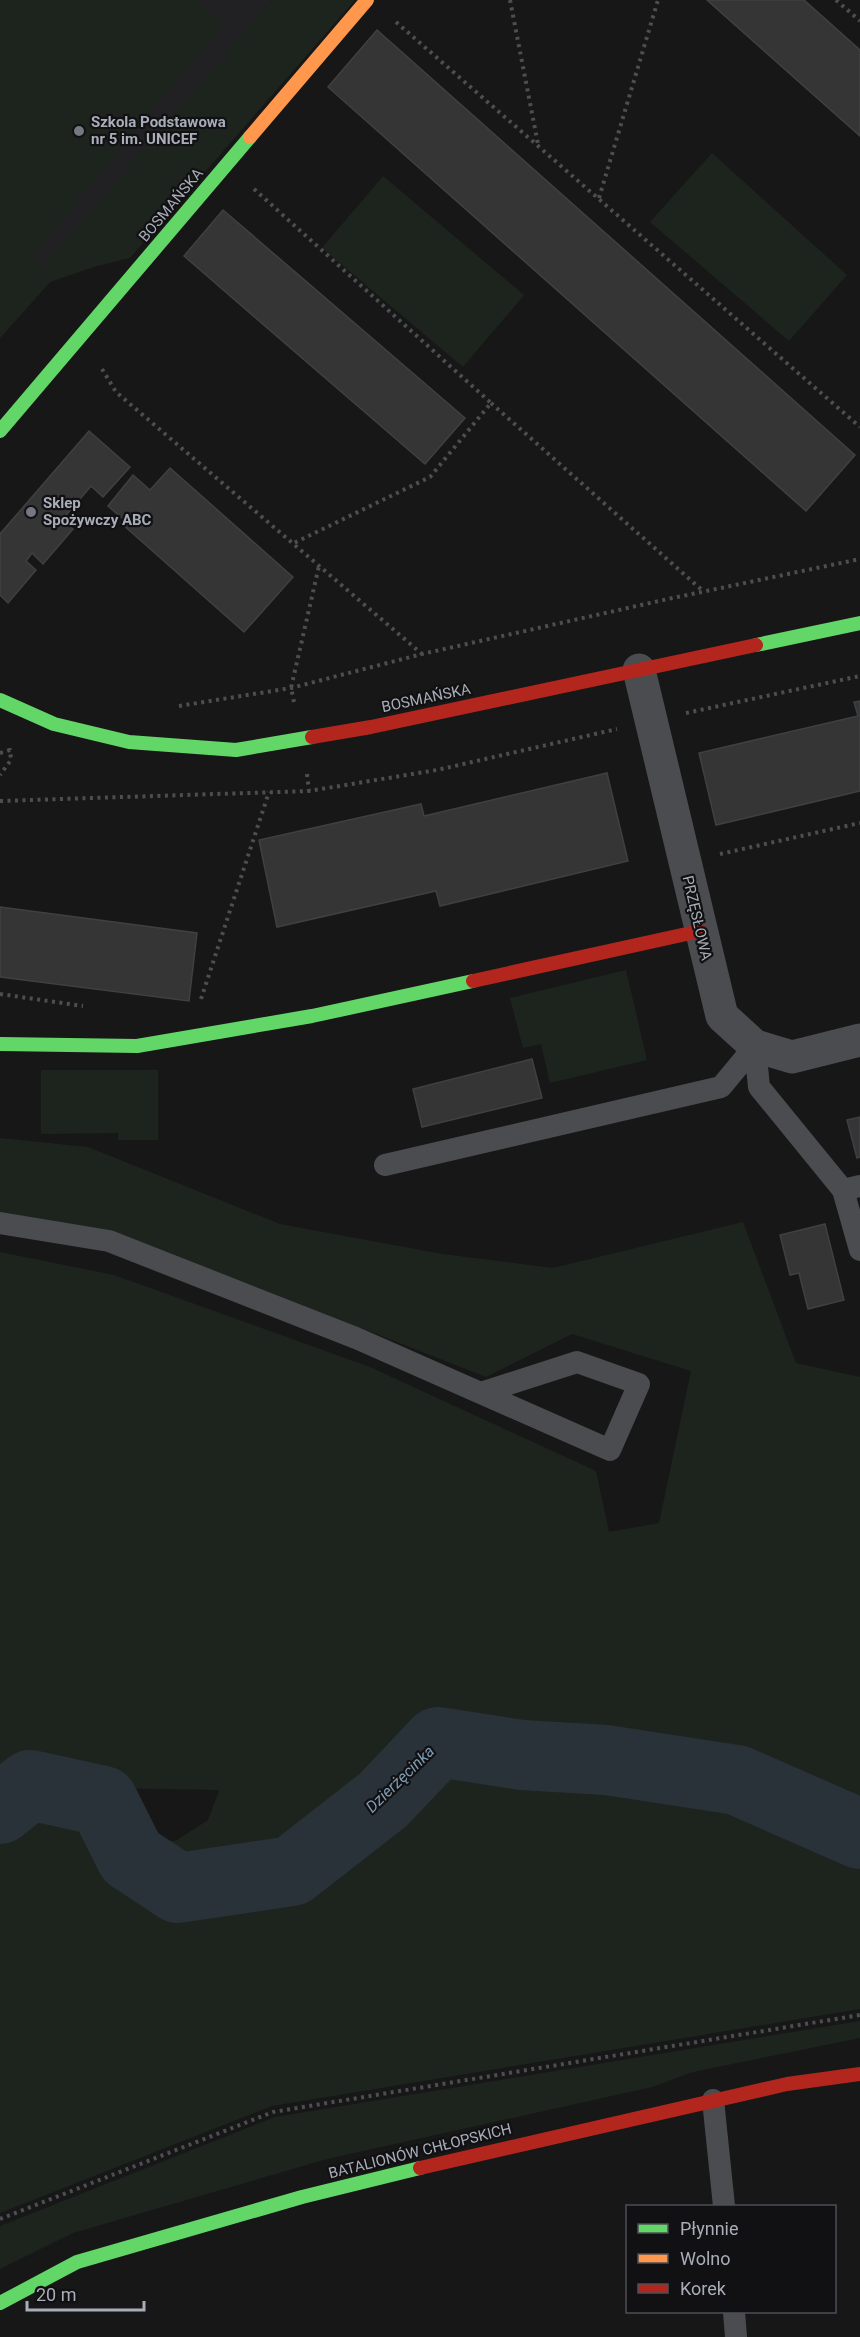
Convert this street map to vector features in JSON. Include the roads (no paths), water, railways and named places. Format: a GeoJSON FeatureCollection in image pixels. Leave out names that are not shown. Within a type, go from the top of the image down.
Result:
{"type":"FeatureCollection","features":[{"type":"Feature","properties":{"kind":"street","name":"BOSMAŃSKA"},"geometry":{"type":"LineString","coordinates":[[0,431],[367,0]]}},
{"type":"Feature","properties":{"kind":"street","name":"BOSMAŃSKA"},"geometry":{"type":"LineString","coordinates":[[0,700],[54,724],[129,742],[236,750],[371,727],[860,623]]}},
{"type":"Feature","properties":{"kind":"street","name":"PRZĘSŁOWA"},"geometry":{"type":"LineString","coordinates":[[639,670],[722,1016],[755,1046],[792,1056],[860,1040]]}},
{"type":"Feature","properties":{"kind":"street"},"geometry":{"type":"LineString","coordinates":[[0,1044],[137,1046],[312,1016],[700,931]]}},
{"type":"Feature","properties":{"kind":"street","name":"BATALIONÓW CHŁOPSKICH"},"geometry":{"type":"LineString","coordinates":[[0,2303],[77,2262],[291,2200],[507,2146],[713,2100],[787,2084],[860,2074]]}},
{"type":"Feature","properties":{"kind":"lane"},"geometry":{"type":"LineString","coordinates":[[385,1165],[721,1087],[755,1046]]}},
{"type":"Feature","properties":{"kind":"lane"},"geometry":{"type":"LineString","coordinates":[[755,1046],[759,1087],[852,1188],[860,1250]]}},
{"type":"Feature","properties":{"kind":"lane"},"geometry":{"type":"LineString","coordinates":[[0,1223],[109,1241],[356,1338],[610,1450],[639,1384],[577,1362],[481,1393]]}},
{"type":"Feature","properties":{"kind":"lane"},"geometry":{"type":"LineString","coordinates":[[713,2100],[724,2205]]}},
{"type":"Feature","properties":{"kind":"lane"},"geometry":{"type":"LineString","coordinates":[[734,2313],[736,2337]]}},
{"type":"Feature","properties":{"kind":"waterway","name":"Dzierżęcinka"},"geometry":{"type":"LineString","coordinates":[[0,1809],[30,1785],[103,1801],[131,1857],[178,1888],[292,1871],[383,1800],[438,1742],[522,1755],[606,1760],[737,1780],[860,1834]]}},
{"type":"Feature","properties":{"kind":"place","name":"Szkola Podstawowa nr 5 im. UNICEF"},"geometry":{"type":"Point","coordinates":[79,131]}},
{"type":"Feature","properties":{"kind":"place","name":"Sklep Spożywczy ABC"},"geometry":{"type":"Point","coordinates":[31,512]}}]}
